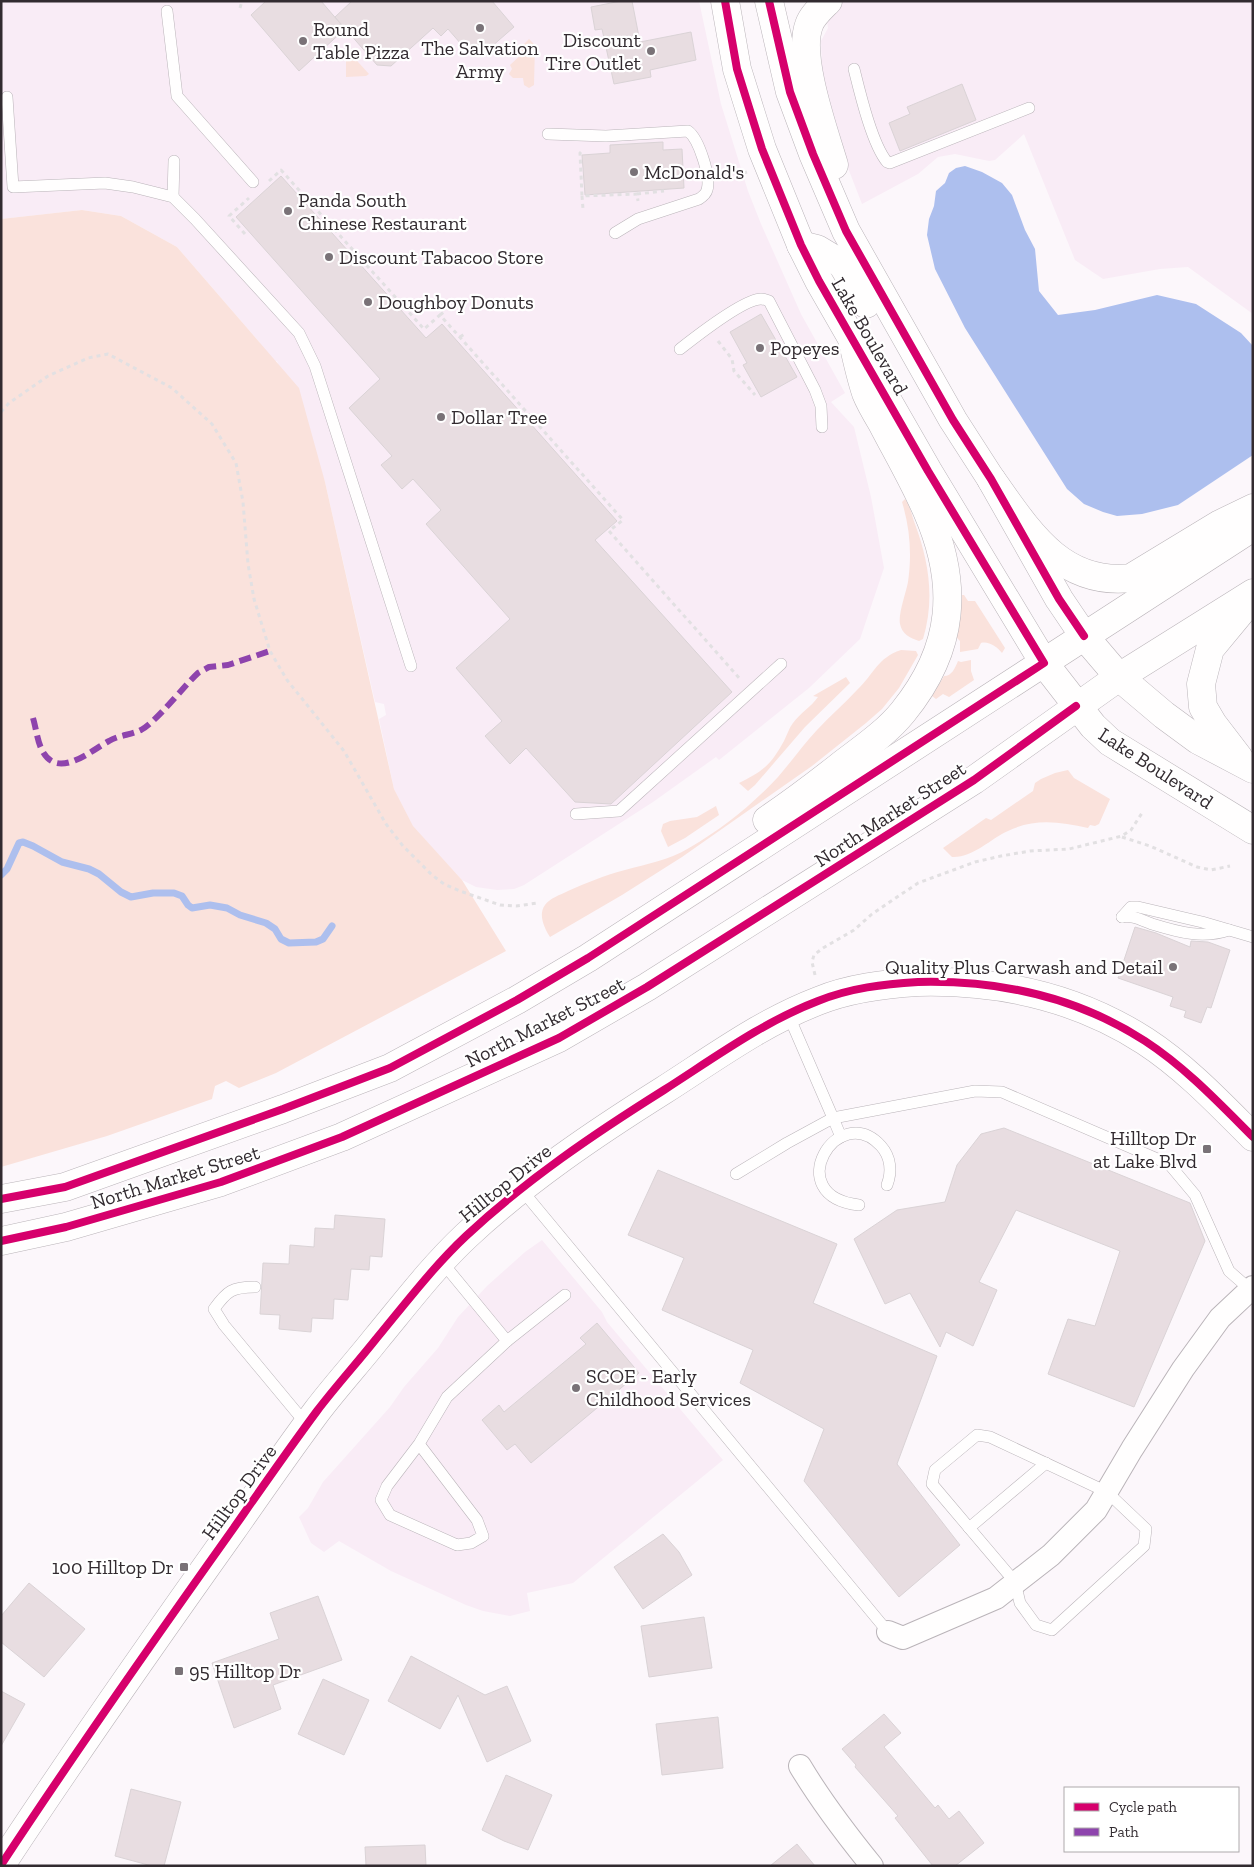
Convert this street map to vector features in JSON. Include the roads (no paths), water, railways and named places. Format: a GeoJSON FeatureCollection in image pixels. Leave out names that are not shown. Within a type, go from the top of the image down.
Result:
{"type":"FeatureCollection","features":[{"type":"Feature","properties":{"kind":"main road","name":"Lake Boulevard"},"geometry":{"type":"LineString","coordinates":[[725,1],[737,69],[759,140],[802,245],[852,338],[928,471],[1044,663],[1076,706],[1110,742],[1253,830]]}},
{"type":"Feature","properties":{"kind":"main road","name":"Lake Boulevard"},"geometry":{"type":"LineString","coordinates":[[769,1],[790,92],[813,154],[850,238],[953,420],[991,479],[1059,599],[1084,636],[1119,677],[1164,715],[1198,740],[1249,767]]}},
{"type":"Feature","properties":{"kind":"main road"},"geometry":{"type":"LineString","coordinates":[[828,1],[809,25],[805,48],[810,82],[836,170],[833,201]]}},
{"type":"Feature","properties":{"kind":"main road"},"geometry":{"type":"LineString","coordinates":[[802,245],[817,249],[842,264],[920,392],[953,420]]}},
{"type":"Feature","properties":{"kind":"main road"},"geometry":{"type":"LineString","coordinates":[[517,1000],[559,955],[724,850],[796,800],[870,743],[902,712],[922,687],[931,670],[948,616],[948,580],[940,548],[927,511],[866,394],[852,338]]}},
{"type":"Feature","properties":{"kind":"main road"},"geometry":{"type":"LineString","coordinates":[[991,479],[1029,532],[1057,558],[1081,573],[1115,580],[1131,578],[1220,524],[1253,508]]}},
{"type":"Feature","properties":{"kind":"main road","name":"North Market Street"},"geometry":{"type":"LineString","coordinates":[[1,1199],[65,1187],[283,1109],[390,1068],[517,1000],[588,958],[1253,527]]}},
{"type":"Feature","properties":{"kind":"main road","name":"North Market Street"},"geometry":{"type":"LineString","coordinates":[[1,1241],[66,1227],[221,1182],[342,1138],[560,1038],[647,988],[965,786],[1119,677],[1253,593]]}},
{"type":"Feature","properties":{"kind":"main road"},"geometry":{"type":"LineString","coordinates":[[1249,767],[1213,724],[1203,707],[1201,684],[1210,649],[1234,618],[1253,599]]}},
{"type":"Feature","properties":{"kind":"main road","name":"Hilltop Drive"},"geometry":{"type":"LineString","coordinates":[[1,1865],[86,1738],[308,1425],[389,1323],[442,1262],[462,1240],[520,1188],[553,1163],[745,1038],[788,1014],[820,1000],[875,985],[972,982],[1000,986],[1038,994],[1090,1012],[1142,1039],[1186,1072],[1253,1137]]}},
{"type":"Feature","properties":{"kind":"street"},"geometry":{"type":"LineString","coordinates":[[888,1632],[903,1638],[996,1598],[1051,1556],[1096,1510],[1183,1369],[1220,1318],[1252,1290]]}},
{"type":"Feature","properties":{"kind":"street"},"geometry":{"type":"LineString","coordinates":[[800,1766],[823,1802],[872,1866]]}},
{"type":"Feature","properties":{"kind":"lane"},"geometry":{"type":"LineString","coordinates":[[167,11],[177,96],[253,182]]}},
{"type":"Feature","properties":{"kind":"lane"},"geometry":{"type":"LineString","coordinates":[[854,69],[880,152],[887,162],[894,162],[1029,108]]}},
{"type":"Feature","properties":{"kind":"lane"},"geometry":{"type":"LineString","coordinates":[[7,97],[13,187],[105,183],[133,187],[173,198],[196,219],[299,333],[316,366],[411,666]]}},
{"type":"Feature","properties":{"kind":"lane"},"geometry":{"type":"LineString","coordinates":[[548,134],[606,136],[688,131],[691,133],[702,157],[708,190],[699,199],[638,219],[615,233]]}},
{"type":"Feature","properties":{"kind":"lane"},"geometry":{"type":"LineString","coordinates":[[173,198],[174,161]]}},
{"type":"Feature","properties":{"kind":"lane"},"geometry":{"type":"LineString","coordinates":[[680,349],[707,328],[753,301],[763,299],[769,302],[815,390],[820,406],[822,427]]}},
{"type":"Feature","properties":{"kind":"lane"},"geometry":{"type":"LineString","coordinates":[[576,814],[619,811],[781,664]]}},
{"type":"Feature","properties":{"kind":"lane"},"geometry":{"type":"LineString","coordinates":[[1229,930],[1212,935],[1179,933],[1131,916],[1122,918],[1130,908],[1138,907],[1229,930],[1253,937]]}},
{"type":"Feature","properties":{"kind":"lane"},"geometry":{"type":"LineString","coordinates":[[788,1014],[841,1137]]}},
{"type":"Feature","properties":{"kind":"lane"},"geometry":{"type":"LineString","coordinates":[[736,1174],[833,1118],[975,1091],[1002,1092],[1169,1164],[1195,1195],[1229,1271],[1252,1290]]}},
{"type":"Feature","properties":{"kind":"lane"},"geometry":{"type":"LineString","coordinates":[[859,1205],[844,1204],[833,1198],[825,1189],[820,1177],[819,1165],[823,1153],[830,1143],[852,1134],[874,1139],[888,1156],[891,1167],[887,1185]]}},
{"type":"Feature","properties":{"kind":"lane"},"geometry":{"type":"LineString","coordinates":[[520,1188],[888,1632]]}},
{"type":"Feature","properties":{"kind":"lane"},"geometry":{"type":"LineString","coordinates":[[442,1262],[507,1341]]}},
{"type":"Feature","properties":{"kind":"lane"},"geometry":{"type":"LineString","coordinates":[[255,1287],[239,1287],[226,1293],[214,1309],[224,1325],[308,1425]]}},
{"type":"Feature","properties":{"kind":"lane"},"geometry":{"type":"LineString","coordinates":[[419,1444],[477,1520],[483,1536],[471,1543],[457,1545],[390,1515],[381,1500],[387,1486],[419,1444],[447,1397],[507,1341],[565,1295]]}},
{"type":"Feature","properties":{"kind":"lane"},"geometry":{"type":"LineString","coordinates":[[977,1435],[990,1437],[1106,1492],[1146,1529],[1144,1546],[1052,1630],[1036,1626],[1020,1603],[1015,1582],[932,1484],[935,1470],[977,1435]]}},
{"type":"Feature","properties":{"kind":"lane"},"geometry":{"type":"LineString","coordinates":[[969,1528],[1046,1463]]}},
{"type":"Feature","properties":{"kind":"water"},"geometry":{"type":"Polygon","coordinates":[[[965,166],[982,172],[1002,183],[1012,195],[1025,230],[1035,249],[1039,291],[1058,315],[1095,310],[1157,295],[1196,304],[1241,333],[1253,346],[1253,455],[1178,505],[1142,514],[1117,516],[1103,512],[1084,504],[1067,489],[965,328],[935,269],[927,235],[936,191],[945,183],[949,173],[956,168],[965,166]]]}},
{"type":"Feature","properties":{"kind":"waterway"},"geometry":{"type":"LineString","coordinates":[[1,875],[7,869],[19,843],[23,842],[62,862],[89,869],[99,874],[121,892],[131,897],[153,893],[174,893],[182,896],[192,908],[210,905],[227,908],[240,915],[266,923],[275,929],[281,939],[289,943],[316,942],[323,939],[332,926]]}},
{"type":"Feature","properties":{"kind":"place","name":"The Salvation Army"},"geometry":{"type":"Point","coordinates":[480,28]}},
{"type":"Feature","properties":{"kind":"place","name":"Round Table Pizza"},"geometry":{"type":"Point","coordinates":[303,41]}},
{"type":"Feature","properties":{"kind":"place","name":"Discount Tire Outlet"},"geometry":{"type":"Point","coordinates":[651,51]}},
{"type":"Feature","properties":{"kind":"place","name":"McDonald's"},"geometry":{"type":"Point","coordinates":[634,172]}},
{"type":"Feature","properties":{"kind":"place","name":"Panda South Chinese Restaurant"},"geometry":{"type":"Point","coordinates":[288,211]}},
{"type":"Feature","properties":{"kind":"place","name":"Discount Tabacoo Store"},"geometry":{"type":"Point","coordinates":[329,257]}},
{"type":"Feature","properties":{"kind":"place","name":"Doughboy Donuts"},"geometry":{"type":"Point","coordinates":[368,302]}},
{"type":"Feature","properties":{"kind":"place","name":"Popeyes"},"geometry":{"type":"Point","coordinates":[760,348]}},
{"type":"Feature","properties":{"kind":"place","name":"Dollar Tree"},"geometry":{"type":"Point","coordinates":[441,417]}},
{"type":"Feature","properties":{"kind":"place","name":"Quality Plus Carwash and Detail"},"geometry":{"type":"Point","coordinates":[1173,967]}},
{"type":"Feature","properties":{"kind":"place","name":"Hilltop Dr at Lake Blvd"},"geometry":{"type":"Point","coordinates":[1207,1149]}},
{"type":"Feature","properties":{"kind":"place","name":"SCOE - Early Childhood Services"},"geometry":{"type":"Point","coordinates":[576,1388]}},
{"type":"Feature","properties":{"kind":"place","name":"100 Hilltop Dr"},"geometry":{"type":"Point","coordinates":[184,1567]}},
{"type":"Feature","properties":{"kind":"place","name":"95 Hilltop Dr"},"geometry":{"type":"Point","coordinates":[179,1671]}}]}
